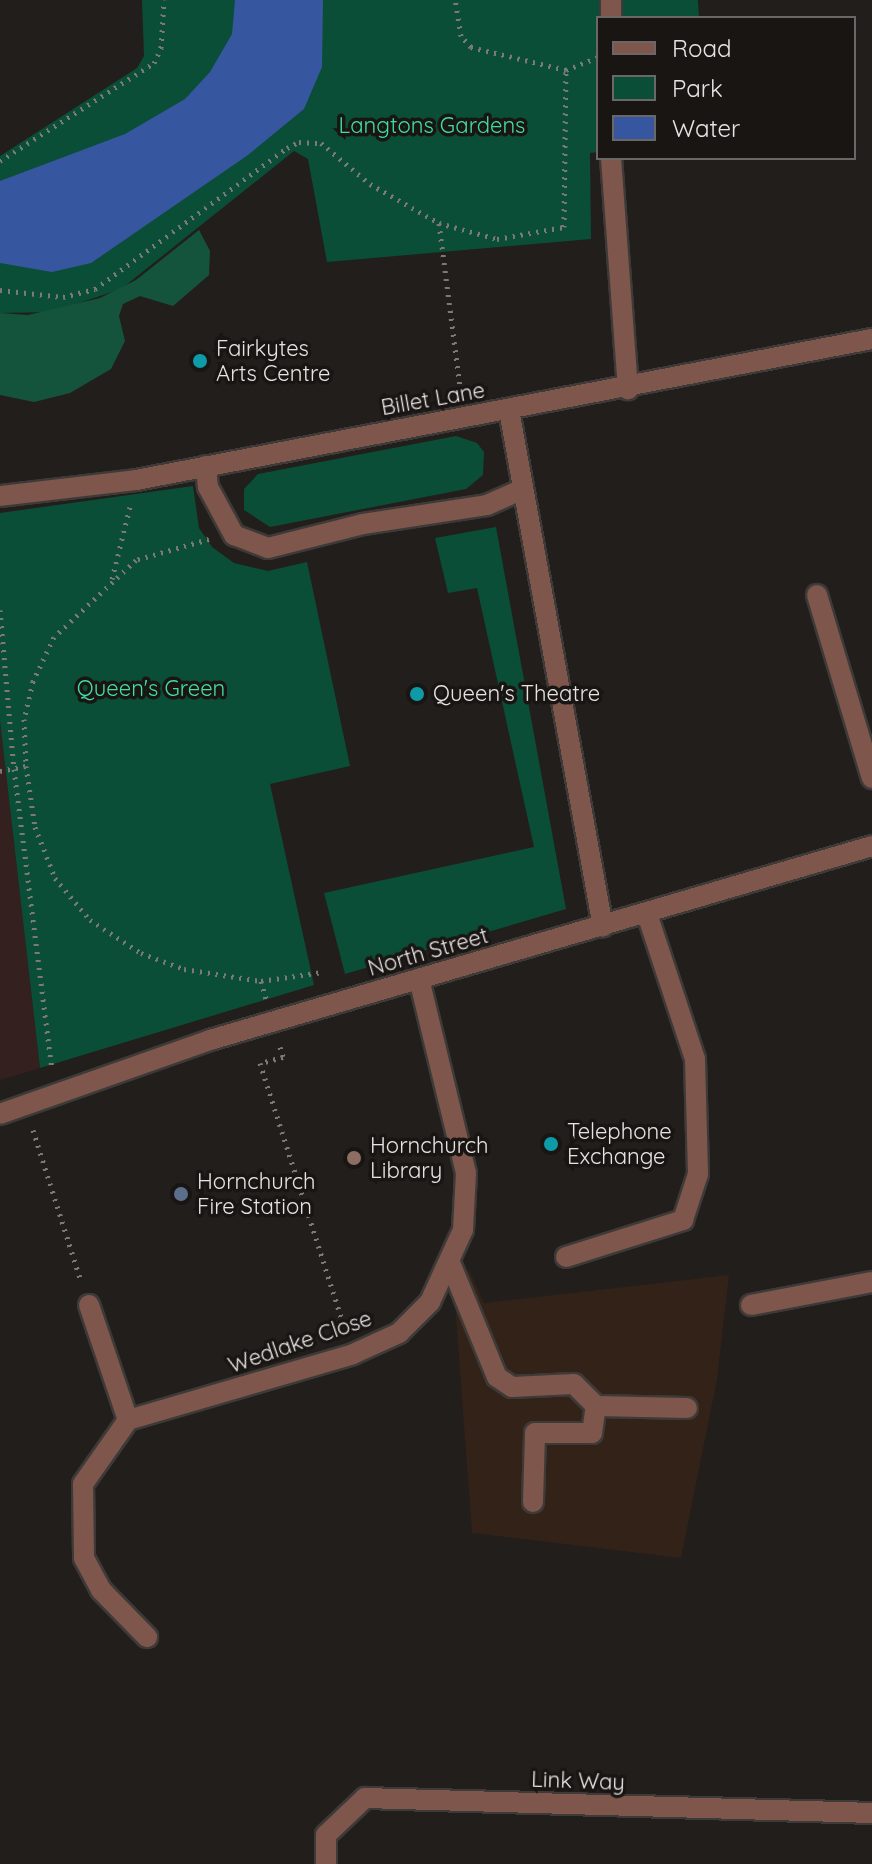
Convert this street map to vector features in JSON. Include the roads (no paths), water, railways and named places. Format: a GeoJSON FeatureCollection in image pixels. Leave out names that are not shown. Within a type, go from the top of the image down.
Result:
{"type":"FeatureCollection","features":[{"type":"Feature","properties":{"kind":"street"},"geometry":{"type":"LineString","coordinates":[[611,160],[628,389]]}},
{"type":"Feature","properties":{"kind":"street","name":"Billet Lane"},"geometry":{"type":"LineString","coordinates":[[0,496],[136,480],[628,389],[872,339]]}},
{"type":"Feature","properties":{"kind":"street"},"geometry":{"type":"LineString","coordinates":[[509,410],[520,490],[603,927]]}},
{"type":"Feature","properties":{"kind":"street"},"geometry":{"type":"LineString","coordinates":[[206,466],[208,487],[234,535],[268,548],[363,524],[487,505],[520,490]]}},
{"type":"Feature","properties":{"kind":"street"},"geometry":{"type":"LineString","coordinates":[[817,595],[872,778]]}},
{"type":"Feature","properties":{"kind":"street","name":"North Street"},"geometry":{"type":"LineString","coordinates":[[0,1114],[272,1022],[872,846]]}},
{"type":"Feature","properties":{"kind":"street"},"geometry":{"type":"LineString","coordinates":[[566,1257],[683,1220],[698,1174],[695,1059],[647,914]]}},
{"type":"Feature","properties":{"kind":"street","name":"Wedlake Close"},"geometry":{"type":"LineString","coordinates":[[128,1420],[353,1354],[399,1333],[430,1302],[451,1265],[463,1230],[466,1173],[419,979]]}},
{"type":"Feature","properties":{"kind":"street"},"geometry":{"type":"LineString","coordinates":[[451,1265],[497,1377],[512,1387],[574,1384],[596,1406],[687,1408]]}},
{"type":"Feature","properties":{"kind":"street"},"geometry":{"type":"LineString","coordinates":[[751,1305],[872,1282]]}},
{"type":"Feature","properties":{"kind":"street"},"geometry":{"type":"LineString","coordinates":[[89,1305],[128,1420],[83,1484],[84,1558],[101,1590],[147,1637]]}},
{"type":"Feature","properties":{"kind":"street"},"geometry":{"type":"LineString","coordinates":[[533,1502],[535,1433],[592,1433],[596,1406]]}},
{"type":"Feature","properties":{"kind":"street","name":"Link Way"},"geometry":{"type":"LineString","coordinates":[[326,1864],[326,1835],[365,1798],[872,1813]]}},
{"type":"Feature","properties":{"kind":"water"},"geometry":{"type":"Polygon","coordinates":[[[235,0],[323,0],[322,67],[304,109],[248,155],[91,263],[52,272],[0,263],[0,181],[125,134],[185,99],[210,72],[232,34],[235,0]]]}},
{"type":"Feature","properties":{"kind":"place","name":"Fairkytes Arts Centre"},"geometry":{"type":"Point","coordinates":[200,361]}},
{"type":"Feature","properties":{"kind":"place","name":"Queen's Theatre"},"geometry":{"type":"Point","coordinates":[417,694]}},
{"type":"Feature","properties":{"kind":"place","name":"Telephone Exchange"},"geometry":{"type":"Point","coordinates":[551,1144]}},
{"type":"Feature","properties":{"kind":"place","name":"Hornchurch Library"},"geometry":{"type":"Point","coordinates":[354,1158]}},
{"type":"Feature","properties":{"kind":"place","name":"Hornchurch Fire Station"},"geometry":{"type":"Point","coordinates":[181,1194]}},
{"type":"Feature","properties":{"kind":"park label","name":"Langtons Gardens"},"geometry":{"type":"Point","coordinates":[432,126]}},
{"type":"Feature","properties":{"kind":"park label","name":"Queen's Green"},"geometry":{"type":"Point","coordinates":[151,689]}}]}
